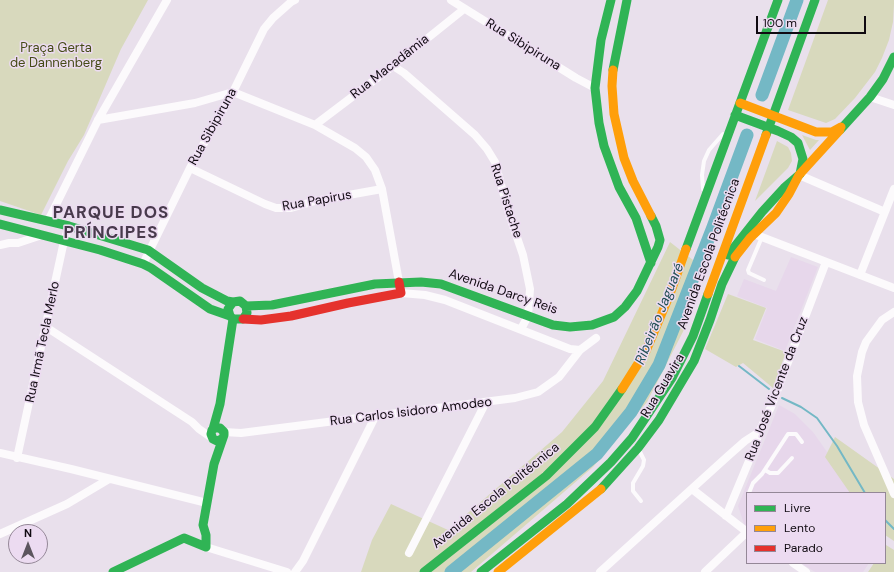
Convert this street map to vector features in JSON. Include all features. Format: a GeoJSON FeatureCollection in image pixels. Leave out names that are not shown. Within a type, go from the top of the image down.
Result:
{"type":"FeatureCollection","features":[{"type":"Feature","properties":{"kind":"main road"},"geometry":{"type":"LineString","coordinates":[[611,0],[602,40],[595,88],[599,123],[604,146],[619,187],[639,225],[651,263]]}},
{"type":"Feature","properties":{"kind":"main road","name":"Avenida Darcy Reis"},"geometry":{"type":"LineString","coordinates":[[246,306],[272,305],[363,286],[399,282],[421,282],[441,284],[468,292],[553,325],[570,327],[592,326],[614,317],[625,307],[637,291],[651,263],[660,240],[659,233],[624,158],[614,114],[612,86],[613,70],[627,0]]}},
{"type":"Feature","properties":{"kind":"main road"},"geometry":{"type":"LineString","coordinates":[[750,48],[768,0]]}},
{"type":"Feature","properties":{"kind":"main road","name":"Avenida Escola Politécnica"},"geometry":{"type":"LineString","coordinates":[[424,572],[546,476],[594,427],[614,403],[632,376],[646,351],[670,294],[778,0]]}},
{"type":"Feature","properties":{"kind":"main road","name":"Avenida Escola Politécnica"},"geometry":{"type":"LineString","coordinates":[[481,572],[567,504],[611,462],[632,438],[672,378],[693,336],[815,0]]}},
{"type":"Feature","properties":{"kind":"main road"},"geometry":{"type":"LineString","coordinates":[[718,268],[762,212],[784,188],[799,175],[870,97],[883,80],[894,57]]}},
{"type":"Feature","properties":{"kind":"main road"},"geometry":{"type":"LineString","coordinates":[[735,91],[735,95],[740,103],[816,132],[832,132],[846,124]]}},
{"type":"Feature","properties":{"kind":"main road"},"geometry":{"type":"LineString","coordinates":[[735,115],[769,127],[791,137],[798,143],[801,148],[803,159],[799,175]]}},
{"type":"Feature","properties":{"kind":"main road","name":"Rua Guavira"},"geometry":{"type":"LineString","coordinates":[[498,572],[587,501],[605,485],[638,448],[659,420],[694,361],[728,271],[736,255],[758,236],[789,194],[799,175]]}},
{"type":"Feature","properties":{"kind":"main road"},"geometry":{"type":"LineString","coordinates":[[0,210],[69,226],[148,250],[202,288],[227,301],[240,301],[246,306],[247,313],[243,318],[238,320],[210,309],[143,264],[100,250],[0,224]]}},
{"type":"Feature","properties":{"kind":"main road"},"geometry":{"type":"LineString","coordinates":[[42,235],[48,222]]}},
{"type":"Feature","properties":{"kind":"main road"},"geometry":{"type":"LineString","coordinates":[[399,282],[401,293]]}},
{"type":"Feature","properties":{"kind":"main road"},"geometry":{"type":"LineString","coordinates":[[356,301],[362,294],[363,286]]}},
{"type":"Feature","properties":{"kind":"main road","name":"Avenida Darcy Reis"},"geometry":{"type":"LineString","coordinates":[[243,318],[261,320],[291,316],[356,301],[401,293]]}},
{"type":"Feature","properties":{"kind":"main road"},"geometry":{"type":"LineString","coordinates":[[113,572],[194,532],[207,503],[214,464],[231,318],[228,309],[233,302]]}},
{"type":"Feature","properties":{"kind":"main road"},"geometry":{"type":"LineString","coordinates":[[194,532],[206,547]]}},
{"type":"Feature","properties":{"kind":"main road"},"geometry":{"type":"LineString","coordinates":[[194,532],[206,535],[206,547]]}},
{"type":"Feature","properties":{"kind":"street"},"geometry":{"type":"LineString","coordinates":[[48,222],[98,120],[167,0]]}},
{"type":"Feature","properties":{"kind":"street","name":"Rua Sibipiruna"},"geometry":{"type":"LineString","coordinates":[[143,264],[148,250],[190,168],[233,92],[264,29],[273,18],[295,0]]}},
{"type":"Feature","properties":{"kind":"street","name":"Rua Sibipiruna"},"geometry":{"type":"LineString","coordinates":[[451,0],[576,78],[595,88]]}},
{"type":"Feature","properties":{"kind":"street","name":"Rua Macadâmia"},"geometry":{"type":"LineString","coordinates":[[314,125],[393,66],[464,9]]}},
{"type":"Feature","properties":{"kind":"street","name":"Rua Pistache"},"geometry":{"type":"LineString","coordinates":[[393,66],[404,73],[475,134],[495,162],[509,214],[525,262],[530,289],[528,316],[521,329]]}},
{"type":"Feature","properties":{"kind":"street"},"geometry":{"type":"LineString","coordinates":[[98,120],[194,103],[233,92],[314,125],[355,148],[366,157],[375,170],[382,189],[399,282]]}},
{"type":"Feature","properties":{"kind":"street"},"geometry":{"type":"LineString","coordinates":[[870,97],[894,106]]}},
{"type":"Feature","properties":{"kind":"street","name":"Rua Papirus"},"geometry":{"type":"LineString","coordinates":[[190,168],[276,208],[291,208],[315,201],[382,189]]}},
{"type":"Feature","properties":{"kind":"street"},"geometry":{"type":"LineString","coordinates":[[799,175],[884,212]]}},
{"type":"Feature","properties":{"kind":"street"},"geometry":{"type":"LineString","coordinates":[[860,275],[894,189]]}},
{"type":"Feature","properties":{"kind":"street","name":"Rua Irmã Tecla Merlo"},"geometry":{"type":"LineString","coordinates":[[18,458],[64,241],[69,226]]}},
{"type":"Feature","properties":{"kind":"street"},"geometry":{"type":"LineString","coordinates":[[0,245],[9,242],[18,235],[28,231]]}},
{"type":"Feature","properties":{"kind":"street"},"geometry":{"type":"LineString","coordinates":[[9,242],[18,243],[42,235]]}},
{"type":"Feature","properties":{"kind":"street"},"geometry":{"type":"LineString","coordinates":[[758,236],[894,288]]}},
{"type":"Feature","properties":{"kind":"street","name":"Rua José Vicente da Cruz"},"geometry":{"type":"LineString","coordinates":[[726,516],[754,449],[759,432],[771,408],[826,262]]}},
{"type":"Feature","properties":{"kind":"street","name":"Avenida Darcy Reis"},"geometry":{"type":"LineString","coordinates":[[401,293],[445,300],[562,346],[580,350]]}},
{"type":"Feature","properties":{"kind":"street"},"geometry":{"type":"LineString","coordinates":[[894,312],[882,320],[866,342],[859,365],[857,382],[858,402],[864,425],[894,494]]}},
{"type":"Feature","properties":{"kind":"street","name":"Rua Carlos Isidoro Amodeo"},"geometry":{"type":"LineString","coordinates":[[46,327],[192,422],[217,434],[241,433],[374,417],[515,398],[538,392],[559,377],[580,350]]}},
{"type":"Feature","properties":{"kind":"street"},"geometry":{"type":"LineString","coordinates":[[580,350],[596,338]]}},
{"type":"Feature","properties":{"kind":"street"},"geometry":{"type":"LineString","coordinates":[[409,553],[486,402]]}},
{"type":"Feature","properties":{"kind":"street"},"geometry":{"type":"LineString","coordinates":[[295,572],[306,554],[374,417]]}},
{"type":"Feature","properties":{"kind":"street"},"geometry":{"type":"LineString","coordinates":[[600,572],[730,454],[745,441],[759,432]]}},
{"type":"Feature","properties":{"kind":"street"},"geometry":{"type":"LineString","coordinates":[[0,453],[207,503]]}},
{"type":"Feature","properties":{"kind":"street"},"geometry":{"type":"LineString","coordinates":[[0,534],[67,504],[109,479]]}},
{"type":"Feature","properties":{"kind":"street"},"geometry":{"type":"LineString","coordinates":[[692,489],[746,531]]}},
{"type":"Feature","properties":{"kind":"street"},"geometry":{"type":"LineString","coordinates":[[705,572],[746,533]]}},
{"type":"Feature","properties":{"kind":"street"},"geometry":{"type":"LineString","coordinates":[[206,547],[287,572]]}},
{"type":"Feature","properties":{"kind":"street"},"geometry":{"type":"LineString","coordinates":[[794,564],[806,572]]}},
{"type":"Feature","properties":{"kind":"lane"},"geometry":{"type":"LineString","coordinates":[[704,202],[702,175],[704,161],[709,150],[731,127]]}},
{"type":"Feature","properties":{"kind":"lane"},"geometry":{"type":"LineString","coordinates":[[758,236],[748,270],[749,273],[764,280]]}},
{"type":"Feature","properties":{"kind":"lane"},"geometry":{"type":"LineString","coordinates":[[749,492],[753,483],[765,470],[788,434],[796,434],[802,442]]}},
{"type":"Feature","properties":{"kind":"lane"},"geometry":{"type":"LineString","coordinates":[[638,448],[644,460],[643,466],[634,483],[634,491],[641,502]]}},
{"type":"Feature","properties":{"kind":"lane"},"geometry":{"type":"LineString","coordinates":[[765,470],[770,473],[778,473],[792,458]]}},
{"type":"Feature","properties":{"kind":"shaded area"},"geometry":{"type":"Polygon","coordinates":[[[791,257],[818,267],[785,351],[755,339],[767,308],[737,296],[744,279],[776,291],[791,257]]]}},
{"type":"Feature","properties":{"kind":"shaded area"},"geometry":{"type":"Polygon","coordinates":[[[779,405],[795,414],[813,432],[855,492],[746,492],[746,525],[744,524],[738,506],[779,405]]]}},
{"type":"Feature","properties":{"kind":"shaded area"},"geometry":{"type":"Polygon","coordinates":[[[803,564],[868,564],[863,572],[815,572],[803,564]]]}},
{"type":"Feature","properties":{"kind":"green space","name":"Praça Gerta de Dannenberg"},"geometry":{"type":"Polygon","coordinates":[[[0,0],[148,0],[121,49],[84,135],[68,161],[41,215],[0,201],[0,0]]]}},
{"type":"Feature","properties":{"kind":"green space"},"geometry":{"type":"Polygon","coordinates":[[[828,0],[894,0],[894,4],[893,22],[889,40],[875,72],[855,98],[835,119],[826,123],[788,110],[828,0]]]}},
{"type":"Feature","properties":{"kind":"green space"},"geometry":{"type":"Polygon","coordinates":[[[802,135],[816,140],[819,140],[810,150],[802,135]]]}},
{"type":"Feature","properties":{"kind":"green space"},"geometry":{"type":"Polygon","coordinates":[[[777,141],[788,147],[791,153],[792,161],[788,168],[755,201],[777,141]]]}},
{"type":"Feature","properties":{"kind":"green space"},"geometry":{"type":"Polygon","coordinates":[[[670,242],[693,260],[689,320],[647,402],[593,467],[471,572],[361,572],[372,540],[391,504],[448,530],[562,432],[603,381],[670,242]]]}},
{"type":"Feature","properties":{"kind":"green space"},"geometry":{"type":"Polygon","coordinates":[[[728,294],[766,308],[753,340],[786,352],[773,388],[743,363],[736,367],[705,349],[728,294]]]}},
{"type":"Feature","properties":{"kind":"green space"},"geometry":{"type":"Polygon","coordinates":[[[835,437],[894,479],[894,541],[886,536],[886,492],[849,492],[825,457],[835,437]]]}},
{"type":"Feature","properties":{"kind":"green space"},"geometry":{"type":"Polygon","coordinates":[[[886,545],[894,550],[894,572],[868,572],[873,564],[886,564],[886,545]]]}},
{"type":"Feature","properties":{"kind":"waterway","name":"Ribeirão Jaguaré"},"geometry":{"type":"LineString","coordinates":[[762,95],[797,0]]}},
{"type":"Feature","properties":{"kind":"waterway","name":"Ribeirão Jaguaré"},"geometry":{"type":"LineString","coordinates":[[451,572],[597,454],[631,412],[659,365],[747,135]]}},
{"type":"Feature","properties":{"kind":"waterway"},"geometry":{"type":"LineString","coordinates":[[739,366],[769,389]]}},
{"type":"Feature","properties":{"kind":"waterway"},"geometry":{"type":"LineString","coordinates":[[782,398],[801,407],[817,418],[837,446],[864,492]]}},
{"type":"Feature","properties":{"kind":"waterway"},"geometry":{"type":"LineString","coordinates":[[886,521],[894,529]]}},
{"type":"Feature","properties":{"kind":"traffic: fast"},"geometry":{"type":"LineString","coordinates":[[611,0],[601,40],[595,88],[599,123],[604,146],[619,187],[636,218],[651,263]]}},
{"type":"Feature","properties":{"kind":"traffic: fast"},"geometry":{"type":"LineString","coordinates":[[613,70],[627,0]]}},
{"type":"Feature","properties":{"kind":"traffic: fast"},"geometry":{"type":"LineString","coordinates":[[686,249],[778,0]]}},
{"type":"Feature","properties":{"kind":"traffic: fast"},"geometry":{"type":"LineString","coordinates":[[766,135],[815,0]]}},
{"type":"Feature","properties":{"kind":"traffic: fast"},"geometry":{"type":"LineString","coordinates":[[840,130],[870,97],[883,79],[894,57]]}},
{"type":"Feature","properties":{"kind":"traffic: fast"},"geometry":{"type":"LineString","coordinates":[[735,115],[778,131],[791,137],[798,143],[803,159],[800,174]]}},
{"type":"Feature","properties":{"kind":"traffic: fast"},"geometry":{"type":"LineString","coordinates":[[728,255],[762,212],[784,188],[799,175]]}},
{"type":"Feature","properties":{"kind":"traffic: fast"},"geometry":{"type":"LineString","coordinates":[[0,210],[69,226],[148,250],[202,288],[227,301],[233,302]]}},
{"type":"Feature","properties":{"kind":"traffic: fast"},"geometry":{"type":"LineString","coordinates":[[246,306],[272,305],[375,284],[421,282],[441,284],[553,325],[570,327],[592,325],[614,317],[625,307],[637,291],[660,240],[651,216]]}},
{"type":"Feature","properties":{"kind":"traffic: fast"},"geometry":{"type":"LineString","coordinates":[[0,224],[100,250],[143,264],[210,309],[230,316],[233,319],[243,319],[247,313],[246,306],[240,301],[233,302],[228,309],[230,316]]}},
{"type":"Feature","properties":{"kind":"traffic: fast"},"geometry":{"type":"LineString","coordinates":[[601,489],[638,448],[659,420],[694,361],[722,284],[735,257]]}},
{"type":"Feature","properties":{"kind":"traffic: fast"},"geometry":{"type":"LineString","coordinates":[[481,572],[567,504],[611,462],[632,438],[672,378],[693,336],[708,294]]}},
{"type":"Feature","properties":{"kind":"traffic: fast"},"geometry":{"type":"LineString","coordinates":[[213,429],[220,404],[233,319]]}},
{"type":"Feature","properties":{"kind":"traffic: fast"},"geometry":{"type":"LineString","coordinates":[[424,572],[546,476],[595,427],[622,389]]}},
{"type":"Feature","properties":{"kind":"traffic: fast"},"geometry":{"type":"LineString","coordinates":[[113,572],[184,538],[206,547],[206,535],[203,525],[214,464],[224,435],[224,432],[220,428],[215,428],[212,430],[211,434],[213,439],[217,441],[222,439]]}},
{"type":"Feature","properties":{"kind":"traffic: slow"},"geometry":{"type":"LineString","coordinates":[[613,70],[612,86],[614,114],[624,158],[633,181],[651,216]]}},
{"type":"Feature","properties":{"kind":"traffic: slow"},"geometry":{"type":"LineString","coordinates":[[740,103],[816,132],[832,132],[841,127]]}},
{"type":"Feature","properties":{"kind":"traffic: slow"},"geometry":{"type":"LineString","coordinates":[[735,257],[750,238],[776,213],[789,194],[799,175],[840,130]]}},
{"type":"Feature","properties":{"kind":"traffic: slow"},"geometry":{"type":"LineString","coordinates":[[708,294],[766,135]]}},
{"type":"Feature","properties":{"kind":"traffic: slow"},"geometry":{"type":"LineString","coordinates":[[622,389],[646,351],[670,294],[686,249]]}},
{"type":"Feature","properties":{"kind":"traffic: slow"},"geometry":{"type":"LineString","coordinates":[[498,572],[601,489]]}},
{"type":"Feature","properties":{"kind":"traffic: jam"},"geometry":{"type":"LineString","coordinates":[[243,319],[261,320],[291,316],[401,293],[399,282]]}},
{"type":"Feature","properties":{"kind":"district","name":"PARQUE DOS PRÍNCIPES"},"geometry":{"type":"Point","coordinates":[111,224]}}]}
